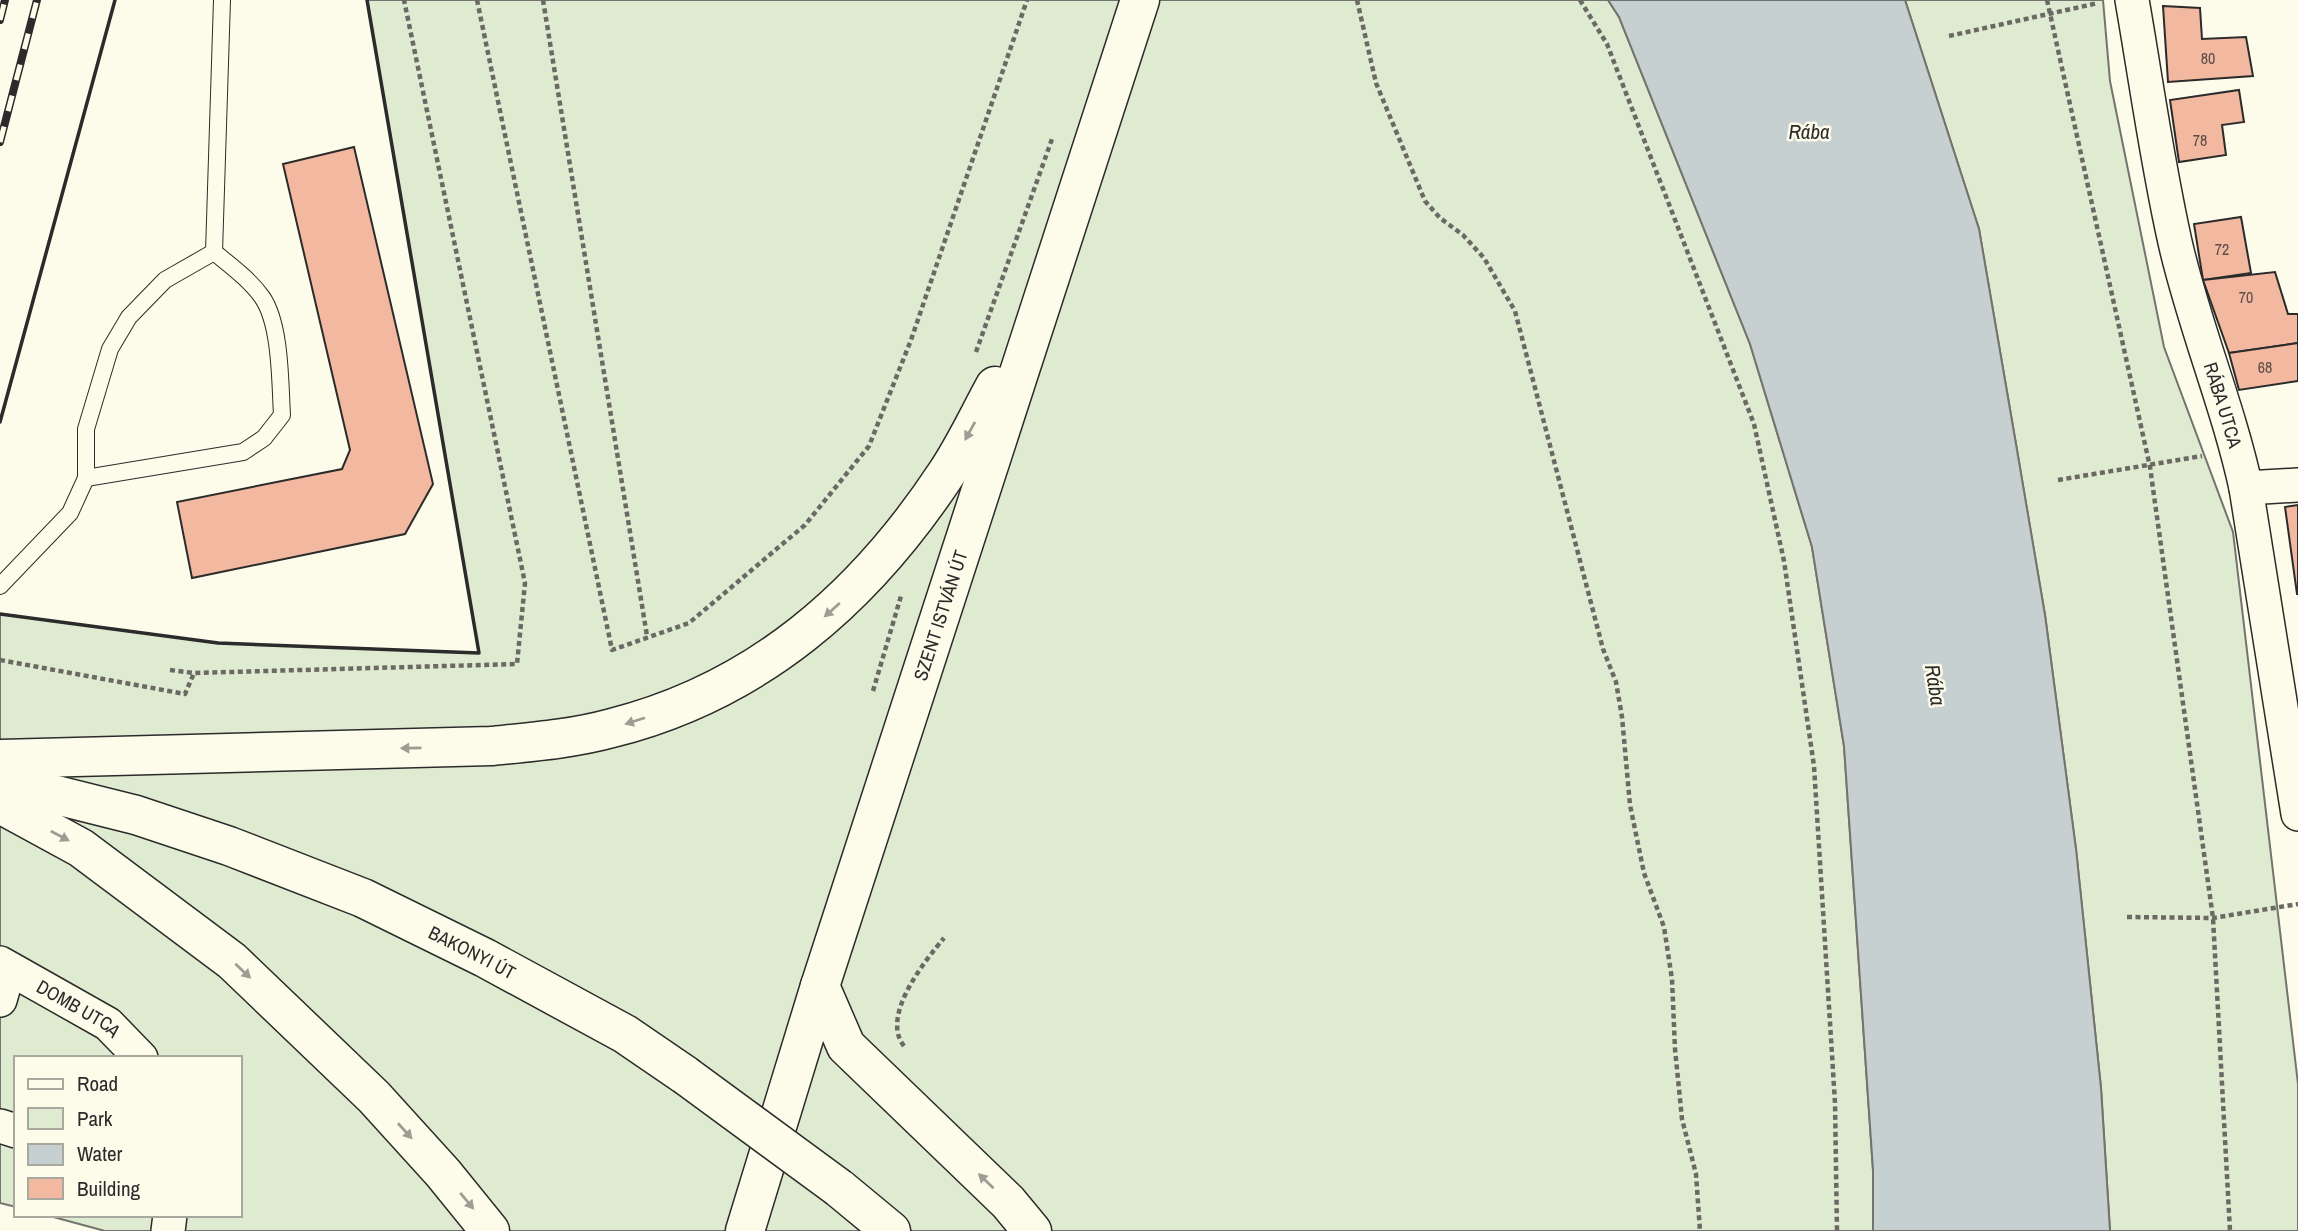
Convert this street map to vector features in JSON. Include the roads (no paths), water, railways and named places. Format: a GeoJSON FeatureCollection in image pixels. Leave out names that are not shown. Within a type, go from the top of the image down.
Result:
{"type":"FeatureCollection","features":[{"type":"Feature","properties":{"kind":"main road","name":"SZENT ISTVÁN ÚT"},"geometry":{"type":"LineString","coordinates":[[746,1231],[820,986],[1038,307],[1140,0]]}},
{"type":"Feature","properties":{"kind":"main road"},"geometry":{"type":"LineString","coordinates":[[0,759],[491,746],[558,739],[612,728],[708,695],[760,666],[799,639],[839,604],[877,564],[947,473],[1038,307]]}},
{"type":"Feature","properties":{"kind":"main road","name":"BAKONYI ÚT"},"geometry":{"type":"LineString","coordinates":[[0,781],[136,815],[229,846],[363,898],[485,958],[625,1034],[839,1188],[891,1231]]}},
{"type":"Feature","properties":{"kind":"main road"},"geometry":{"type":"LineString","coordinates":[[0,804],[81,848],[232,961],[374,1097],[443,1173],[490,1231]]}},
{"type":"Feature","properties":{"kind":"main road"},"geometry":{"type":"LineString","coordinates":[[820,986],[846,1046],[1008,1202],[1032,1231]]}},
{"type":"Feature","properties":{"kind":"street","name":"RÁBA UTCA"},"geometry":{"type":"LineString","coordinates":[[2116,1],[2175,242],[2206,357],[2237,449],[2246,488],[2298,814]]}},
{"type":"Feature","properties":{"kind":"street"},"geometry":{"type":"LineString","coordinates":[[2246,488],[2298,485]]}},
{"type":"Feature","properties":{"kind":"street","name":"DOMB UTCA"},"geometry":{"type":"LineString","coordinates":[[3,977],[108,1024],[139,1056]]}},
{"type":"Feature","properties":{"kind":"lane"},"geometry":{"type":"LineString","coordinates":[[214,252],[222,0]]}},
{"type":"Feature","properties":{"kind":"lane"},"geometry":{"type":"LineString","coordinates":[[86,478],[243,452],[264,438],[282,415],[276,342],[264,299],[244,276],[214,252]]}},
{"type":"Feature","properties":{"kind":"lane"},"geometry":{"type":"LineString","coordinates":[[0,586],[70,513],[86,478],[86,429],[110,349],[129,317],[165,280],[214,252]]}},
{"type":"Feature","properties":{"kind":"water","name":"Rába"},"geometry":{"type":"Polygon","coordinates":[[[1608,0],[1905,0],[1979,229],[2045,615],[2076,849],[2101,1088],[2110,1231],[1873,1231],[1873,1170],[1844,746],[1812,547],[1750,344],[1619,17],[1608,0]]]}},
{"type":"Feature","properties":{"kind":"railway"},"geometry":{"type":"LineString","coordinates":[[0,20],[5,0]]}},
{"type":"Feature","properties":{"kind":"railway"},"geometry":{"type":"LineString","coordinates":[[0,142],[37,0]]}}]}
